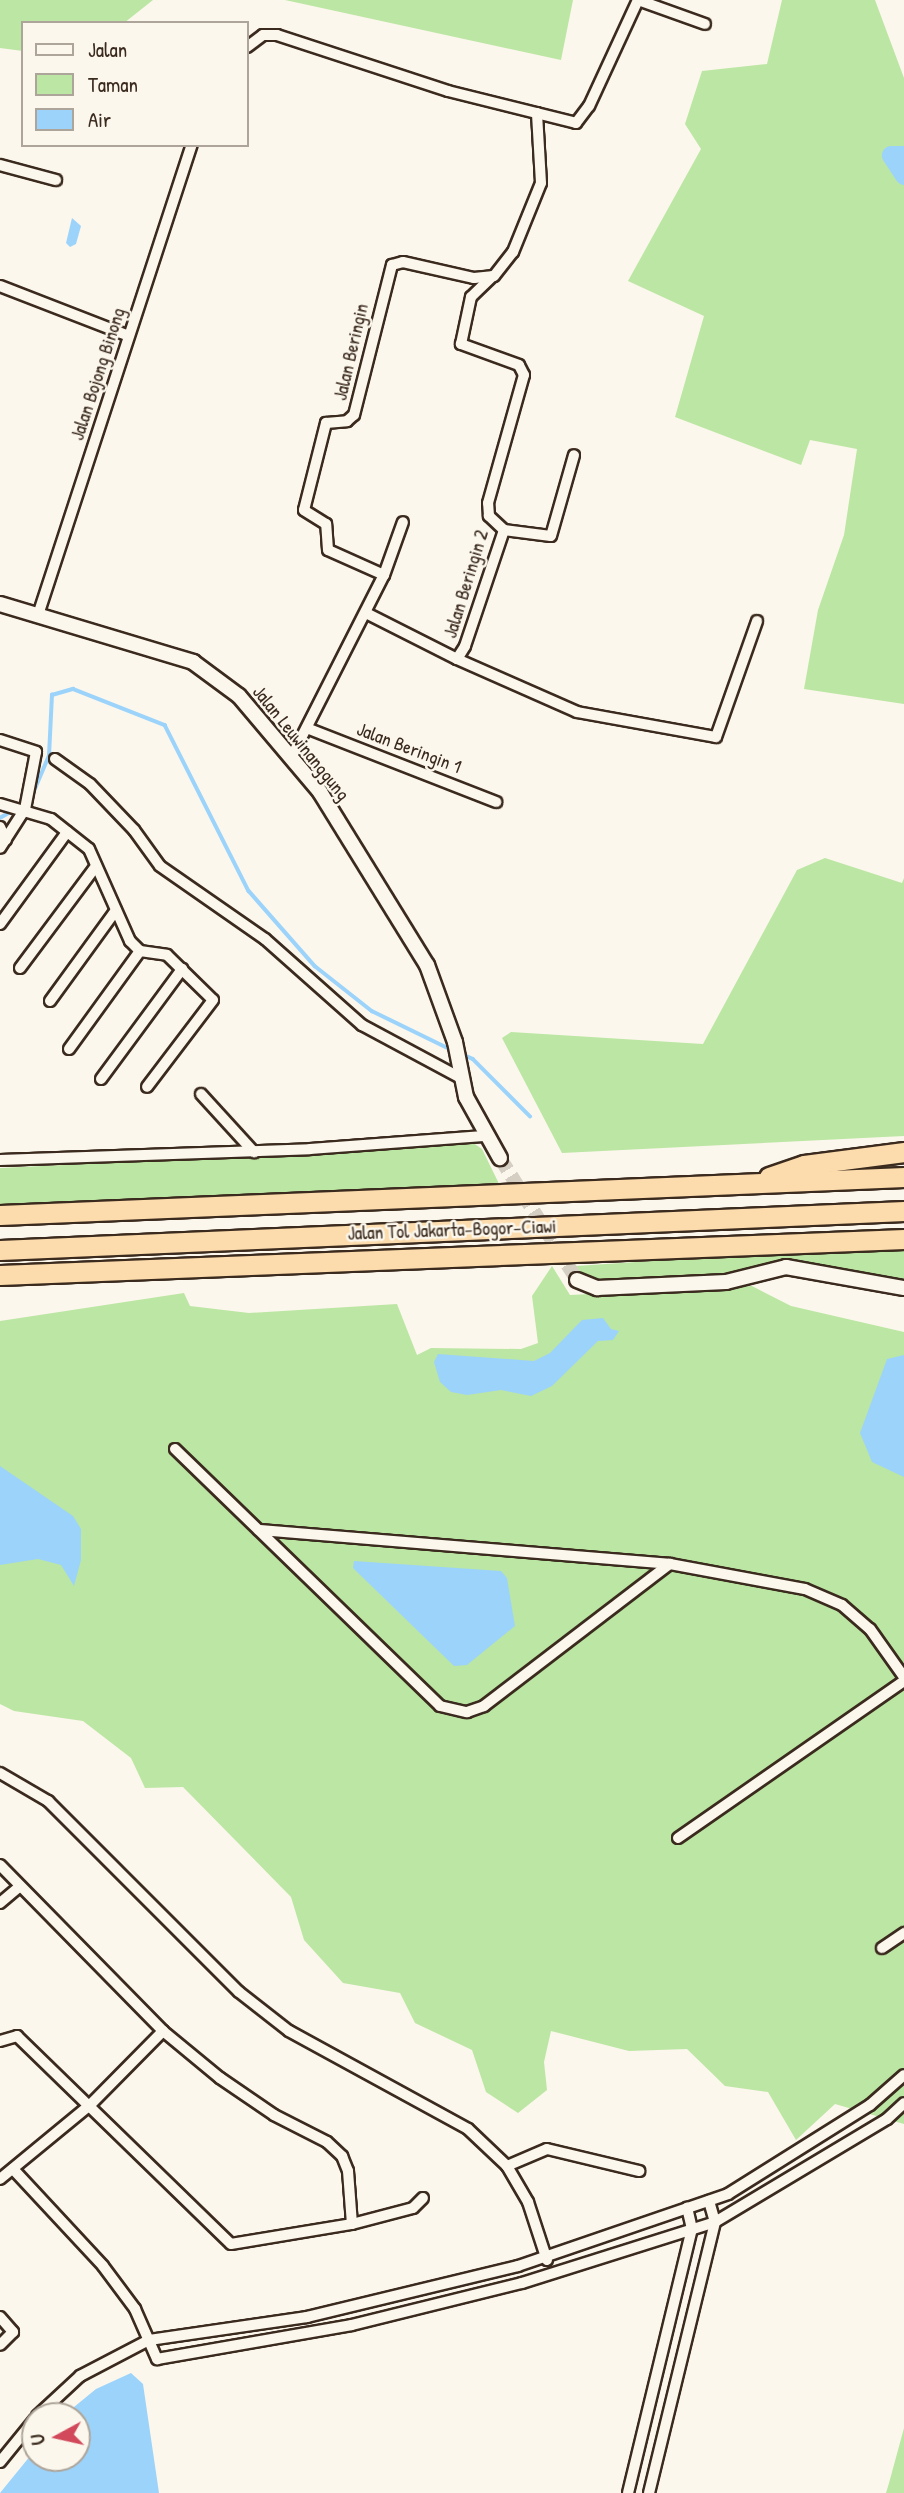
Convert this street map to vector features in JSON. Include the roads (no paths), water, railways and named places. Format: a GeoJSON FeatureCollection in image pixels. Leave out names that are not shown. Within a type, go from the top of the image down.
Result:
{"type":"FeatureCollection","features":[{"type":"Feature","properties":{"kind":"highway"},"geometry":{"type":"LineString","coordinates":[[748,1184],[804,1165],[904,1152]]}},
{"type":"Feature","properties":{"kind":"highway","name":"Jalan Tol Jakarta–Bogor–Ciawi"},"geometry":{"type":"LineString","coordinates":[[0,1215],[904,1177]]}},
{"type":"Feature","properties":{"kind":"highway","name":"Jalan Tol Jakarta–Bogor–Ciawi"},"geometry":{"type":"LineString","coordinates":[[0,1250],[904,1211]]}},
{"type":"Feature","properties":{"kind":"highway"},"geometry":{"type":"LineString","coordinates":[[0,1275],[904,1239]]}},
{"type":"Feature","properties":{"kind":"main road","name":"Jalan Leuwinanggung"},"geometry":{"type":"LineString","coordinates":[[0,604],[193,662],[239,696],[292,756],[342,824],[427,965],[455,1042],[459,1069],[484,1136],[500,1158]]}},
{"type":"Feature","properties":{"kind":"main road"},"geometry":{"type":"LineString","coordinates":[[577,1280],[597,1288],[726,1282],[786,1266],[904,1288]]}},
{"type":"Feature","properties":{"kind":"street"},"geometry":{"type":"LineString","coordinates":[[248,46],[263,35],[277,35],[448,92],[570,123],[584,116],[638,0],[705,24]]}},
{"type":"Feature","properties":{"kind":"street"},"geometry":{"type":"LineString","coordinates":[[494,276],[513,252],[538,200],[541,183],[537,113]]}},
{"type":"Feature","properties":{"kind":"street","name":"Jalan Bojong Binong"},"geometry":{"type":"LineString","coordinates":[[38,615],[191,147]]}},
{"type":"Feature","properties":{"kind":"street"},"geometry":{"type":"LineString","coordinates":[[0,165],[56,180]]}},
{"type":"Feature","properties":{"kind":"street","name":"Jalan Beringin"},"geometry":{"type":"LineString","coordinates":[[384,575],[328,550],[326,524],[304,510],[326,423],[347,421],[354,415],[392,265],[403,262],[474,278],[494,276]]}},
{"type":"Feature","properties":{"kind":"street","name":"Jalan Beringin 2"},"geometry":{"type":"LineString","coordinates":[[366,612],[457,659],[465,646],[504,530],[489,516],[488,503],[524,370],[461,344],[471,297],[494,276]]}},
{"type":"Feature","properties":{"kind":"street"},"geometry":{"type":"LineString","coordinates":[[0,286],[129,336]]}},
{"type":"Feature","properties":{"kind":"street"},"geometry":{"type":"LineString","coordinates":[[504,530],[551,536],[574,455]]}},
{"type":"Feature","properties":{"kind":"street"},"geometry":{"type":"LineString","coordinates":[[292,756],[309,729],[384,575],[403,522]]}},
{"type":"Feature","properties":{"kind":"street"},"geometry":{"type":"LineString","coordinates":[[457,659],[578,712],[716,737],[757,621]]}},
{"type":"Feature","properties":{"kind":"street","name":"Jalan Beringin 1"},"geometry":{"type":"LineString","coordinates":[[309,729],[496,802]]}},
{"type":"Feature","properties":{"kind":"street"},"geometry":{"type":"LineString","coordinates":[[0,740],[36,752],[25,809],[3,844]]}},
{"type":"Feature","properties":{"kind":"street"},"geometry":{"type":"LineString","coordinates":[[55,759],[90,784],[134,830],[160,866],[265,939],[362,1025],[459,1069]]}},
{"type":"Feature","properties":{"kind":"street"},"geometry":{"type":"LineString","coordinates":[[0,804],[25,809],[67,832],[89,849],[130,941],[140,951],[167,955],[213,1000],[147,1087]]}},
{"type":"Feature","properties":{"kind":"street"},"geometry":{"type":"LineString","coordinates":[[0,827],[3,844]]}},
{"type":"Feature","properties":{"kind":"street"},"geometry":{"type":"LineString","coordinates":[[0,924],[67,832]]}},
{"type":"Feature","properties":{"kind":"street"},"geometry":{"type":"LineString","coordinates":[[20,968],[96,866]]}},
{"type":"Feature","properties":{"kind":"street"},"geometry":{"type":"LineString","coordinates":[[50,1001],[116,911]]}},
{"type":"Feature","properties":{"kind":"street"},"geometry":{"type":"LineString","coordinates":[[69,1049],[140,951]]}},
{"type":"Feature","properties":{"kind":"street"},"geometry":{"type":"LineString","coordinates":[[101,1079],[182,969]]}},
{"type":"Feature","properties":{"kind":"street"},"geometry":{"type":"LineString","coordinates":[[201,1094],[254,1152]]}},
{"type":"Feature","properties":{"kind":"street"},"geometry":{"type":"LineString","coordinates":[[0,1160],[254,1152],[484,1136]]}},
{"type":"Feature","properties":{"kind":"street"},"geometry":{"type":"LineString","coordinates":[[175,1449],[440,1706],[467,1712],[484,1706],[670,1564]]}},
{"type":"Feature","properties":{"kind":"street"},"geometry":{"type":"LineString","coordinates":[[259,1530],[670,1564],[805,1589],[842,1605],[870,1629],[904,1679],[678,1838]]}},
{"type":"Feature","properties":{"kind":"street"},"geometry":{"type":"LineString","coordinates":[[0,1773],[48,1801],[239,1992],[269,2015],[342,2063],[468,2129],[507,2166],[528,2202],[551,2272]]}},
{"type":"Feature","properties":{"kind":"street"},"geometry":{"type":"LineString","coordinates":[[0,1865],[163,2031],[220,2078],[274,2115],[327,2142],[342,2156],[348,2171],[352,2224]]}},
{"type":"Feature","properties":{"kind":"street"},"geometry":{"type":"LineString","coordinates":[[0,1903],[20,1886]]}},
{"type":"Feature","properties":{"kind":"street"},"geometry":{"type":"LineString","coordinates":[[882,1948],[904,1933]]}},
{"type":"Feature","properties":{"kind":"street"},"geometry":{"type":"LineString","coordinates":[[0,2179],[90,2105],[163,2031]]}},
{"type":"Feature","properties":{"kind":"street"},"geometry":{"type":"LineString","coordinates":[[0,2041],[17,2036],[231,2244],[352,2224],[413,2208],[423,2198]]}},
{"type":"Feature","properties":{"kind":"street"},"geometry":{"type":"LineString","coordinates":[[53,2402],[80,2376],[149,2340],[342,2310],[545,2256],[709,2201],[803,2150],[904,2075]]}},
{"type":"Feature","properties":{"kind":"street"},"geometry":{"type":"LineString","coordinates":[[892,2086],[904,2097]]}},
{"type":"Feature","properties":{"kind":"street"},"geometry":{"type":"LineString","coordinates":[[13,2169],[103,2266],[135,2309],[157,2359],[315,2333],[551,2272],[715,2222],[875,2126],[904,2103]]}},
{"type":"Feature","properties":{"kind":"street"},"geometry":{"type":"LineString","coordinates":[[507,2166],[547,2149],[639,2171]]}},
{"type":"Feature","properties":{"kind":"street"},"geometry":{"type":"LineString","coordinates":[[649,2493],[715,2222],[709,2201]]}},
{"type":"Feature","properties":{"kind":"street"},"geometry":{"type":"LineString","coordinates":[[628,2493],[692,2229],[687,2208]]}},
{"type":"Feature","properties":{"kind":"street"},"geometry":{"type":"LineString","coordinates":[[0,2317],[13,2332],[0,2345]]}},
{"type":"Feature","properties":{"kind":"street"},"geometry":{"type":"LineString","coordinates":[[651,2401],[671,2406]]}},
{"type":"Feature","properties":{"kind":"street"},"geometry":{"type":"LineString","coordinates":[[0,2462],[21,2436]]}},
{"type":"Feature","properties":{"kind":"water"},"geometry":{"type":"Polygon","coordinates":[[[72,218],[81,226],[76,244],[70,247],[66,243],[72,218]]]}},
{"type":"Feature","properties":{"kind":"water"},"geometry":{"type":"Polygon","coordinates":[[[603,1318],[611,1329],[619,1331],[613,1340],[598,1341],[552,1386],[531,1396],[501,1390],[467,1395],[451,1392],[440,1382],[434,1362],[438,1354],[534,1361],[550,1353],[582,1320],[603,1318]]]}},
{"type":"Feature","properties":{"kind":"water"},"geometry":{"type":"Polygon","coordinates":[[[904,1355],[904,1477],[872,1462],[860,1433],[887,1359],[904,1355]]]}},
{"type":"Feature","properties":{"kind":"water"},"geometry":{"type":"Polygon","coordinates":[[[0,1466],[73,1516],[81,1529],[81,1560],[74,1586],[61,1565],[38,1559],[0,1565],[0,1466]]]}},
{"type":"Feature","properties":{"kind":"water"},"geometry":{"type":"Polygon","coordinates":[[[354,1561],[501,1571],[507,1578],[515,1626],[467,1665],[454,1666],[353,1568],[354,1561]]]}},
{"type":"Feature","properties":{"kind":"water"},"geometry":{"type":"Polygon","coordinates":[[[131,2373],[143,2384],[159,2493],[0,2493],[21,2467],[21,2472],[91,2472],[91,2402],[80,2402],[96,2389],[131,2373]]]}},
{"type":"Feature","properties":{"kind":"waterway"},"geometry":{"type":"LineString","coordinates":[[904,155],[891,155],[904,175]]}},
{"type":"Feature","properties":{"kind":"waterway"},"geometry":{"type":"LineString","coordinates":[[34,791],[49,756],[52,695],[73,689],[165,725],[249,891],[315,966],[372,1011],[452,1050]]}},
{"type":"Feature","properties":{"kind":"waterway"},"geometry":{"type":"LineString","coordinates":[[0,818],[14,810]]}},
{"type":"Feature","properties":{"kind":"waterway"},"geometry":{"type":"LineString","coordinates":[[462,1054],[473,1059],[530,1116]]}},
{"type":"Feature","properties":{"kind":"tunnel"},"geometry":{"type":"LineString","coordinates":[[500,1158],[577,1280]]}}]}
